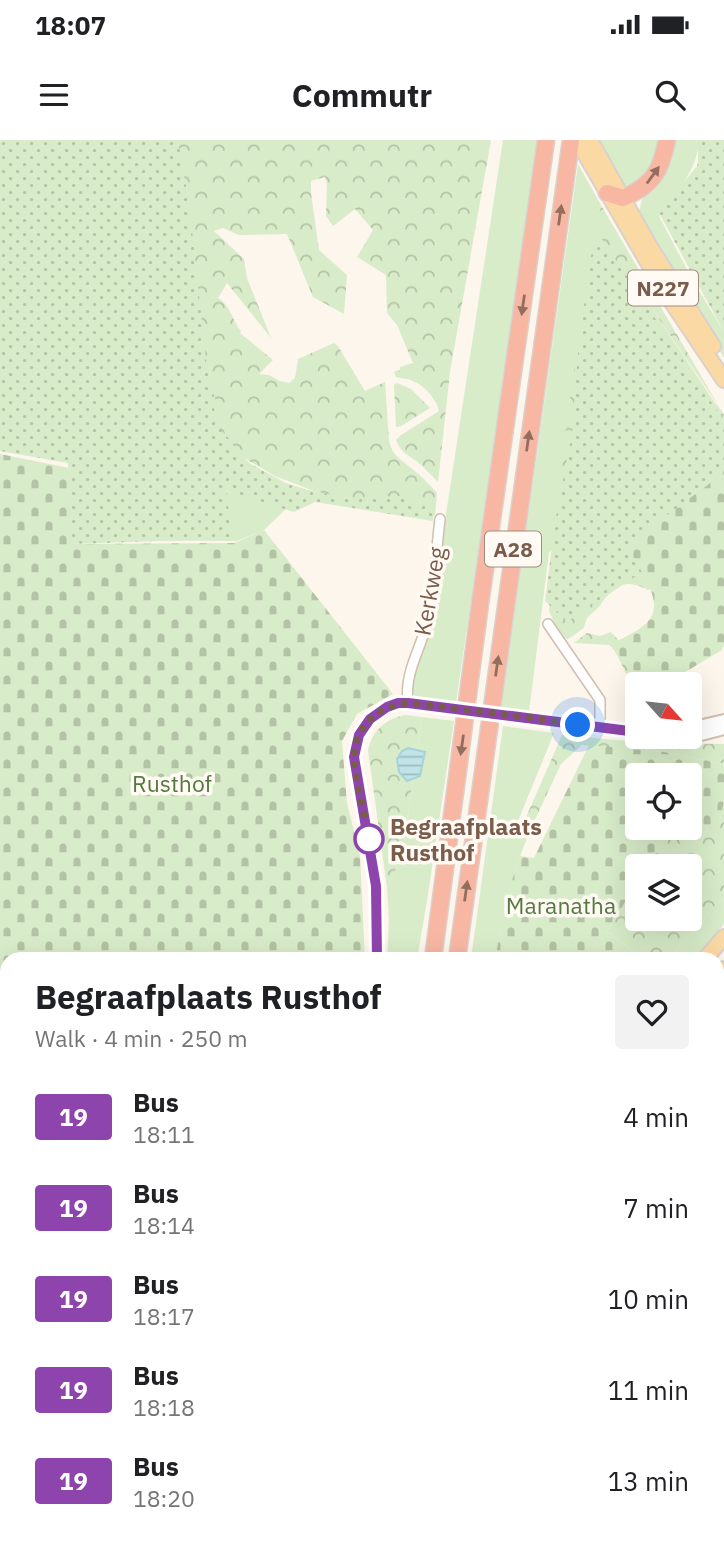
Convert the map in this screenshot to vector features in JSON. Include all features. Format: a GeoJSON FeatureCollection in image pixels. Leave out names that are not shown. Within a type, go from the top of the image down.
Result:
{"type":"FeatureCollection","features":[{"type":"Feature","properties":{"kind":"highway","name":"A28"},"geometry":{"type":"LineString","coordinates":[[434,952],[546,140]]}},
{"type":"Feature","properties":{"kind":"highway","name":"A28"},"geometry":{"type":"LineString","coordinates":[[458,952],[570,140]]}},
{"type":"Feature","properties":{"kind":"highway"},"geometry":{"type":"LineString","coordinates":[[610,191],[639,191],[652,180],[663,160],[667,140]]}},
{"type":"Feature","properties":{"kind":"main road","name":"N227"},"geometry":{"type":"LineString","coordinates":[[577,140],[650,247],[724,364]]}},
{"type":"Feature","properties":{"kind":"main road","name":"N227"},"geometry":{"type":"LineString","coordinates":[[590,140],[603,163],[610,191],[665,292],[724,380]]}},
{"type":"Feature","properties":{"kind":"main road"},"geometry":{"type":"LineString","coordinates":[[711,952],[724,937]]}},
{"type":"Feature","properties":{"kind":"street","name":"Kerkweg"},"geometry":{"type":"LineString","coordinates":[[408,703],[406,688],[410,669],[429,616],[440,519]]}},
{"type":"Feature","properties":{"kind":"street"},"geometry":{"type":"LineString","coordinates":[[548,624],[600,700],[600,729]]}},
{"type":"Feature","properties":{"kind":"street"},"geometry":{"type":"LineString","coordinates":[[377,952],[376,886],[354,757],[359,735],[370,719],[387,707],[408,703],[625,731]]}},
{"type":"Feature","properties":{"kind":"street"},"geometry":{"type":"LineString","coordinates":[[702,725],[724,720]]}},
{"type":"Feature","properties":{"kind":"street"},"geometry":{"type":"LineString","coordinates":[[702,735],[724,729]]}},
{"type":"Feature","properties":{"kind":"green space"},"geometry":{"type":"Polygon","coordinates":[[[0,140],[491,140],[450,372],[438,482],[402,450],[396,440],[439,411],[433,398],[422,386],[396,377],[394,372],[400,370],[400,367],[413,363],[397,325],[387,313],[386,275],[357,257],[373,230],[355,209],[333,226],[326,216],[325,177],[311,181],[319,250],[347,275],[344,314],[313,297],[287,234],[239,235],[223,228],[214,231],[244,259],[247,278],[271,338],[227,283],[218,298],[229,309],[240,333],[273,360],[259,374],[289,383],[295,378],[298,359],[334,343],[365,391],[385,382],[391,447],[400,459],[437,493],[435,516],[314,491],[275,476],[239,455],[0,140]]]}},
{"type":"Feature","properties":{"kind":"green space"},"geometry":{"type":"Polygon","coordinates":[[[0,140],[178,140],[189,204],[207,368],[217,403],[213,405],[219,427],[249,463],[286,483],[352,499],[399,496],[434,508],[433,521],[315,502],[294,512],[226,491],[233,541],[70,544],[68,463],[0,451],[0,140]]]}},
{"type":"Feature","properties":{"kind":"green space"},"geometry":{"type":"Polygon","coordinates":[[[503,140],[538,140],[456,703],[416,698],[411,686],[441,547],[503,140]]]}},
{"type":"Feature","properties":{"kind":"green space"},"geometry":{"type":"Polygon","coordinates":[[[596,140],[664,140],[647,173],[634,185],[627,186],[620,182],[596,140]]]}},
{"type":"Feature","properties":{"kind":"green space"},"geometry":{"type":"Polygon","coordinates":[[[676,140],[699,140],[697,155],[684,183],[659,216],[724,332],[724,358],[638,216],[642,199],[669,167],[676,140]]]}},
{"type":"Feature","properties":{"kind":"green space"},"geometry":{"type":"Polygon","coordinates":[[[698,140],[724,140],[724,332],[659,213],[697,166],[698,140]]]}},
{"type":"Feature","properties":{"kind":"green space"},"geometry":{"type":"Polygon","coordinates":[[[578,164],[601,205],[587,290],[623,265],[722,411],[672,444],[600,382],[578,350],[565,502],[554,547],[549,553],[529,712],[501,709],[578,164]]]}},
{"type":"Feature","properties":{"kind":"green space"},"geometry":{"type":"Polygon","coordinates":[[[601,205],[720,407],[623,266],[586,290],[601,205]]]}},
{"type":"Feature","properties":{"kind":"green space"},"geometry":{"type":"Polygon","coordinates":[[[601,238],[724,421],[724,473],[625,546],[642,572],[567,622],[545,601],[555,522],[572,433],[579,341],[593,243],[601,238]]]}},
{"type":"Feature","properties":{"kind":"green space"},"geometry":{"type":"Polygon","coordinates":[[[577,349],[600,382],[672,444],[722,411],[724,477],[653,587],[648,590],[629,584],[618,587],[590,615],[584,628],[568,639],[565,638],[549,611],[565,502],[556,501],[577,349]]]}},
{"type":"Feature","properties":{"kind":"green space"},"geometry":{"type":"Polygon","coordinates":[[[397,383],[411,389],[430,408],[396,427],[394,385],[397,383]]]}},
{"type":"Feature","properties":{"kind":"green space","name":"Rusthof"},"geometry":{"type":"Polygon","coordinates":[[[0,454],[79,470],[72,544],[234,543],[264,530],[393,694],[357,714],[342,741],[347,803],[360,856],[365,952],[0,952],[0,454]]]}},
{"type":"Feature","properties":{"kind":"green space"},"geometry":{"type":"Polygon","coordinates":[[[85,467],[292,503],[264,530],[237,541],[74,540],[85,467]]]}},
{"type":"Feature","properties":{"kind":"green space"},"geometry":{"type":"Polygon","coordinates":[[[724,471],[722,650],[685,672],[630,672],[612,644],[642,627],[650,619],[654,600],[645,580],[618,546],[724,471]]]}},
{"type":"Feature","properties":{"kind":"green space"},"geometry":{"type":"Polygon","coordinates":[[[611,632],[644,672],[626,672],[609,645],[574,643],[587,633],[600,636],[611,632]]]}},
{"type":"Feature","properties":{"kind":"green space"},"geometry":{"type":"Polygon","coordinates":[[[405,715],[422,717],[402,856],[387,888],[368,750],[381,726],[405,715]]]}},
{"type":"Feature","properties":{"kind":"green space"},"geometry":{"type":"Polygon","coordinates":[[[422,717],[454,721],[418,952],[387,952],[387,888],[402,856],[422,717]]]}},
{"type":"Feature","properties":{"kind":"green space"},"geometry":{"type":"Polygon","coordinates":[[[503,726],[554,733],[518,821],[518,827],[528,836],[512,881],[496,952],[472,952],[503,726]]]}},
{"type":"Feature","properties":{"kind":"green space"},"geometry":{"type":"Polygon","coordinates":[[[562,735],[625,741],[625,749],[582,745],[561,764],[532,826],[526,821],[562,735]]]}},
{"type":"Feature","properties":{"kind":"green space"},"geometry":{"type":"Polygon","coordinates":[[[702,744],[724,744],[724,764],[664,752],[629,749],[702,749],[702,744]]]}},
{"type":"Feature","properties":{"kind":"green space","name":"Maranatha"},"geometry":{"type":"Polygon","coordinates":[[[589,745],[664,752],[724,764],[724,801],[716,838],[702,835],[702,763],[625,763],[625,840],[663,840],[655,854],[625,854],[625,902],[607,931],[634,952],[496,952],[507,896],[520,856],[534,858],[589,745]]]}},
{"type":"Feature","properties":{"kind":"green space"},"geometry":{"type":"Polygon","coordinates":[[[724,801],[724,898],[702,921],[702,854],[655,854],[663,840],[702,840],[702,835],[716,838],[724,801]]]}},
{"type":"Feature","properties":{"kind":"green space"},"geometry":{"type":"Polygon","coordinates":[[[724,898],[724,924],[700,952],[674,952],[693,931],[702,931],[702,921],[724,898]]]}},
{"type":"Feature","properties":{"kind":"green space"},"geometry":{"type":"Polygon","coordinates":[[[625,902],[625,931],[693,931],[674,952],[634,952],[607,931],[625,902]]]}},
{"type":"Feature","properties":{"kind":"water"},"geometry":{"type":"Polygon","coordinates":[[[408,748],[425,752],[420,776],[407,781],[399,772],[397,759],[402,751],[408,748]]]}},
{"type":"Feature","properties":{"kind":"bus line","name":"19"},"geometry":{"type":"LineString","coordinates":[[377,952],[376,886],[354,757],[359,735],[370,719],[387,707],[408,703],[625,731]]}},
{"type":"Feature","properties":{"kind":"place","name":"Begraafplaats Rusthof"},"geometry":{"type":"Point","coordinates":[369,839]}},
{"type":"Feature","properties":{"kind":"route"},"geometry":{"type":"LineString","coordinates":[[369,839],[354,757],[359,735],[379,711],[398,703],[408,703],[578,725]]}}]}
